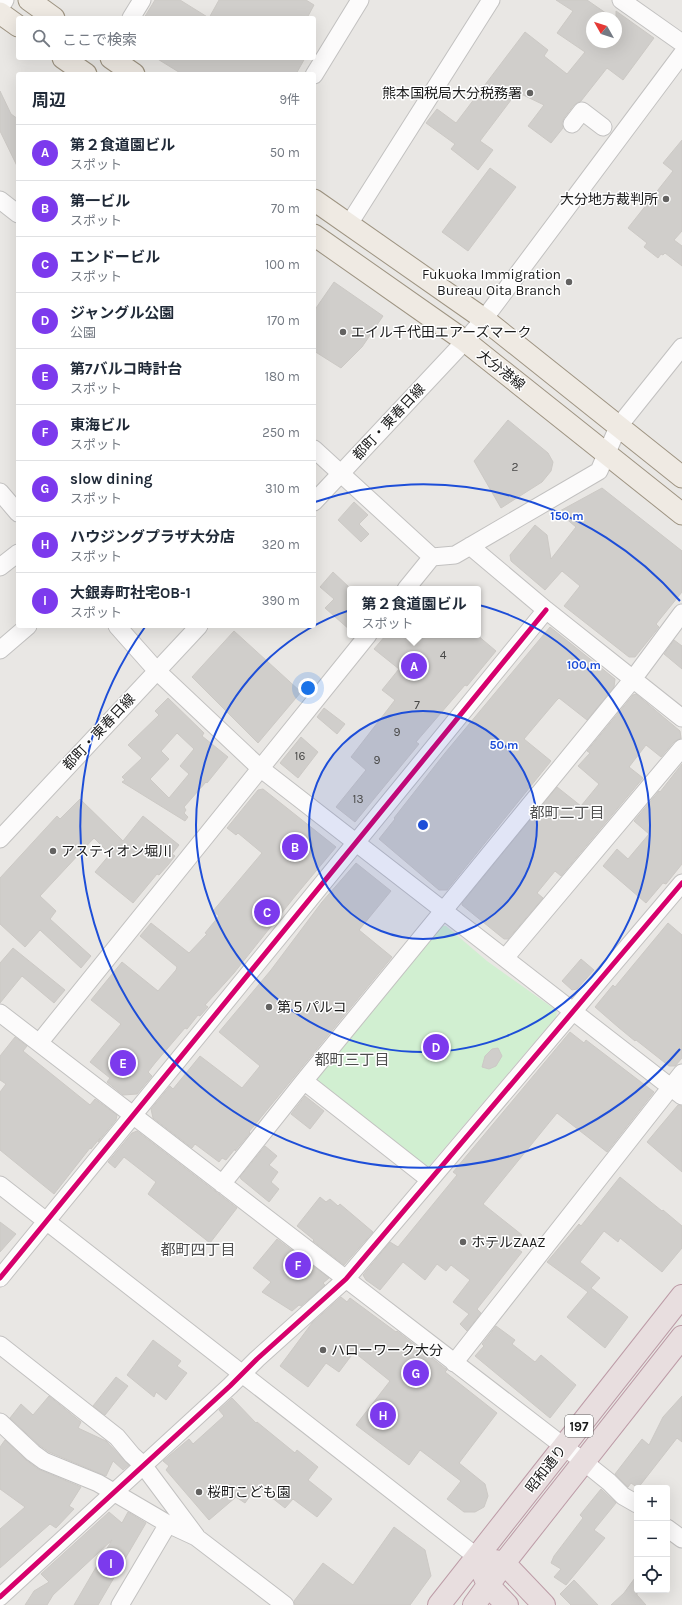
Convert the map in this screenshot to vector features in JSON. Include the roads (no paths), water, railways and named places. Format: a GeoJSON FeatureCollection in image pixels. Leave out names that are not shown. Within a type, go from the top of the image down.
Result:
{"type":"FeatureCollection","features":[{"type":"Feature","properties":{"kind":"highway","name":"昭和通り"},"geometry":{"type":"LineString","coordinates":[[439,1605],[682,1296]]}},
{"type":"Feature","properties":{"kind":"highway","name":"昭和通り"},"geometry":{"type":"LineString","coordinates":[[504,1563],[682,1338]]}},
{"type":"Feature","properties":{"kind":"highway"},"geometry":{"type":"LineString","coordinates":[[477,1557],[504,1563],[544,1605]]}},
{"type":"Feature","properties":{"kind":"highway"},"geometry":{"type":"LineString","coordinates":[[477,1557],[488,1585],[506,1605]]}},
{"type":"Feature","properties":{"kind":"highway","name":"197"},"geometry":{"type":"LineString","coordinates":[[474,1605],[504,1563]]}},
{"type":"Feature","properties":{"kind":"main road"},"geometry":{"type":"LineString","coordinates":[[29,0],[51,16]]}},
{"type":"Feature","properties":{"kind":"main road"},"geometry":{"type":"LineString","coordinates":[[0,13],[16,25]]}},
{"type":"Feature","properties":{"kind":"main road"},"geometry":{"type":"LineString","coordinates":[[66,60],[83,72]]}},
{"type":"Feature","properties":{"kind":"main road"},"geometry":{"type":"LineString","coordinates":[[114,60],[131,72]]}},
{"type":"Feature","properties":{"kind":"main road","name":"大分港線"},"geometry":{"type":"LineString","coordinates":[[316,201],[484,319],[682,477]]}},
{"type":"Feature","properties":{"kind":"main road","name":"大分港線"},"geometry":{"type":"LineString","coordinates":[[316,236],[464,341],[682,514]]}},
{"type":"Feature","properties":{"kind":"street"},"geometry":{"type":"LineString","coordinates":[[0,8],[5,0]]}},
{"type":"Feature","properties":{"kind":"street"},"geometry":{"type":"LineString","coordinates":[[132,16],[142,0]]}},
{"type":"Feature","properties":{"kind":"street"},"geometry":{"type":"LineString","coordinates":[[316,72],[360,0]]}},
{"type":"Feature","properties":{"kind":"street"},"geometry":{"type":"LineString","coordinates":[[349,224],[491,0]]}},
{"type":"Feature","properties":{"kind":"street"},"geometry":{"type":"LineString","coordinates":[[621,0],[682,42]]}},
{"type":"Feature","properties":{"kind":"street","name":"都町・東春日線"},"geometry":{"type":"LineString","coordinates":[[316,500],[484,319],[682,54]]}},
{"type":"Feature","properties":{"kind":"street"},"geometry":{"type":"LineString","coordinates":[[572,124],[582,111],[602,127]]}},
{"type":"Feature","properties":{"kind":"street"},"geometry":{"type":"LineString","coordinates":[[0,200],[16,212]]}},
{"type":"Feature","properties":{"kind":"street"},"geometry":{"type":"LineString","coordinates":[[316,452],[432,557],[454,556],[599,472],[618,426],[682,347]]}},
{"type":"Feature","properties":{"kind":"street"},"geometry":{"type":"LineString","coordinates":[[0,492],[16,511]]}},
{"type":"Feature","properties":{"kind":"street"},"geometry":{"type":"LineString","coordinates":[[470,546],[546,610],[682,718]]}},
{"type":"Feature","properties":{"kind":"street"},"geometry":{"type":"LineString","coordinates":[[0,567],[16,555]]}},
{"type":"Feature","properties":{"kind":"street"},"geometry":{"type":"LineString","coordinates":[[408,586],[432,557]]}},
{"type":"Feature","properties":{"kind":"street"},"geometry":{"type":"LineString","coordinates":[[0,1278],[546,610]]}},
{"type":"Feature","properties":{"kind":"street"},"geometry":{"type":"LineString","coordinates":[[222,1184],[304,1081],[633,679],[682,613]]}},
{"type":"Feature","properties":{"kind":"street"},"geometry":{"type":"LineString","coordinates":[[0,650],[26,628]]}},
{"type":"Feature","properties":{"kind":"street"},"geometry":{"type":"LineString","coordinates":[[119,628],[157,670],[260,768],[676,1091]]}},
{"type":"Feature","properties":{"kind":"street","name":"都町・東春日線"},"geometry":{"type":"LineString","coordinates":[[0,839],[197,628]]}},
{"type":"Feature","properties":{"kind":"street"},"geometry":{"type":"LineString","coordinates":[[39,1043],[366,638]]}},
{"type":"Feature","properties":{"kind":"street"},"geometry":{"type":"LineString","coordinates":[[505,958],[682,748]]}},
{"type":"Feature","properties":{"kind":"street"},"geometry":{"type":"LineString","coordinates":[[0,1597],[257,1359],[346,1279],[682,883]]}},
{"type":"Feature","properties":{"kind":"street"},"geometry":{"type":"LineString","coordinates":[[0,1013],[584,1462],[609,1482],[623,1496],[634,1502]]}},
{"type":"Feature","properties":{"kind":"street"},"geometry":{"type":"LineString","coordinates":[[454,1363],[676,1091],[682,1073]]}},
{"type":"Feature","properties":{"kind":"street"},"geometry":{"type":"LineString","coordinates":[[304,1081],[430,1180]]}},
{"type":"Feature","properties":{"kind":"street"},"geometry":{"type":"LineString","coordinates":[[0,1185],[477,1557]]}},
{"type":"Feature","properties":{"kind":"street"},"geometry":{"type":"LineString","coordinates":[[0,1345],[116,1437],[132,1456],[143,1465],[196,1538]]}},
{"type":"Feature","properties":{"kind":"street"},"geometry":{"type":"LineString","coordinates":[[0,1422],[33,1453],[44,1461],[98,1483],[168,1524],[196,1538],[285,1605]]}},
{"type":"Feature","properties":{"kind":"street"},"geometry":{"type":"LineString","coordinates":[[120,1605],[168,1524]]}},
{"type":"Feature","properties":{"kind":"street"},"geometry":{"type":"LineString","coordinates":[[670,1530],[682,1539]]}},
{"type":"Feature","properties":{"kind":"place","name":"熊本国税局大分税務署"},"geometry":{"type":"Point","coordinates":[530,93]}},
{"type":"Feature","properties":{"kind":"place","name":"大分地方裁判所"},"geometry":{"type":"Point","coordinates":[666,199]}},
{"type":"Feature","properties":{"kind":"place","name":"Fukuoka Immigration Bureau Oita Branch"},"geometry":{"type":"Point","coordinates":[569,282]}},
{"type":"Feature","properties":{"kind":"place","name":"エイル千代田エアーズマーク"},"geometry":{"type":"Point","coordinates":[343,332]}},
{"type":"Feature","properties":{"kind":"place","name":"第２食道園ビル"},"geometry":{"type":"Point","coordinates":[414,666]}},
{"type":"Feature","properties":{"kind":"place","name":"第一ビル"},"geometry":{"type":"Point","coordinates":[295,847]}},
{"type":"Feature","properties":{"kind":"place","name":"アスティオン堀川"},"geometry":{"type":"Point","coordinates":[53,851]}},
{"type":"Feature","properties":{"kind":"place","name":"エンドービル"},"geometry":{"type":"Point","coordinates":[267,912]}},
{"type":"Feature","properties":{"kind":"place","name":"第５パルコ"},"geometry":{"type":"Point","coordinates":[269,1007]}},
{"type":"Feature","properties":{"kind":"place","name":"ジャングル公園"},"geometry":{"type":"Point","coordinates":[436,1047]}},
{"type":"Feature","properties":{"kind":"place","name":"第7バルコ時計台"},"geometry":{"type":"Point","coordinates":[123,1063]}},
{"type":"Feature","properties":{"kind":"place","name":"ホテルZAAZ"},"geometry":{"type":"Point","coordinates":[463,1242]}},
{"type":"Feature","properties":{"kind":"place","name":"東海ビル"},"geometry":{"type":"Point","coordinates":[298,1265]}},
{"type":"Feature","properties":{"kind":"place","name":"ハローワーク大分"},"geometry":{"type":"Point","coordinates":[323,1350]}},
{"type":"Feature","properties":{"kind":"place","name":"slow dining"},"geometry":{"type":"Point","coordinates":[416,1373]}},
{"type":"Feature","properties":{"kind":"place","name":"ハウジングプラザ大分店"},"geometry":{"type":"Point","coordinates":[383,1415]}},
{"type":"Feature","properties":{"kind":"place","name":"桜町こども園"},"geometry":{"type":"Point","coordinates":[199,1492]}},
{"type":"Feature","properties":{"kind":"place","name":"大銀寿町社宅OB-1"},"geometry":{"type":"Point","coordinates":[111,1563]}},
{"type":"Feature","properties":{"kind":"district","name":"都町二丁目"},"geometry":{"type":"Point","coordinates":[567,813]}},
{"type":"Feature","properties":{"kind":"district","name":"都町三丁目"},"geometry":{"type":"Point","coordinates":[352,1060]}},
{"type":"Feature","properties":{"kind":"district","name":"都町四丁目"},"geometry":{"type":"Point","coordinates":[198,1250]}}]}
